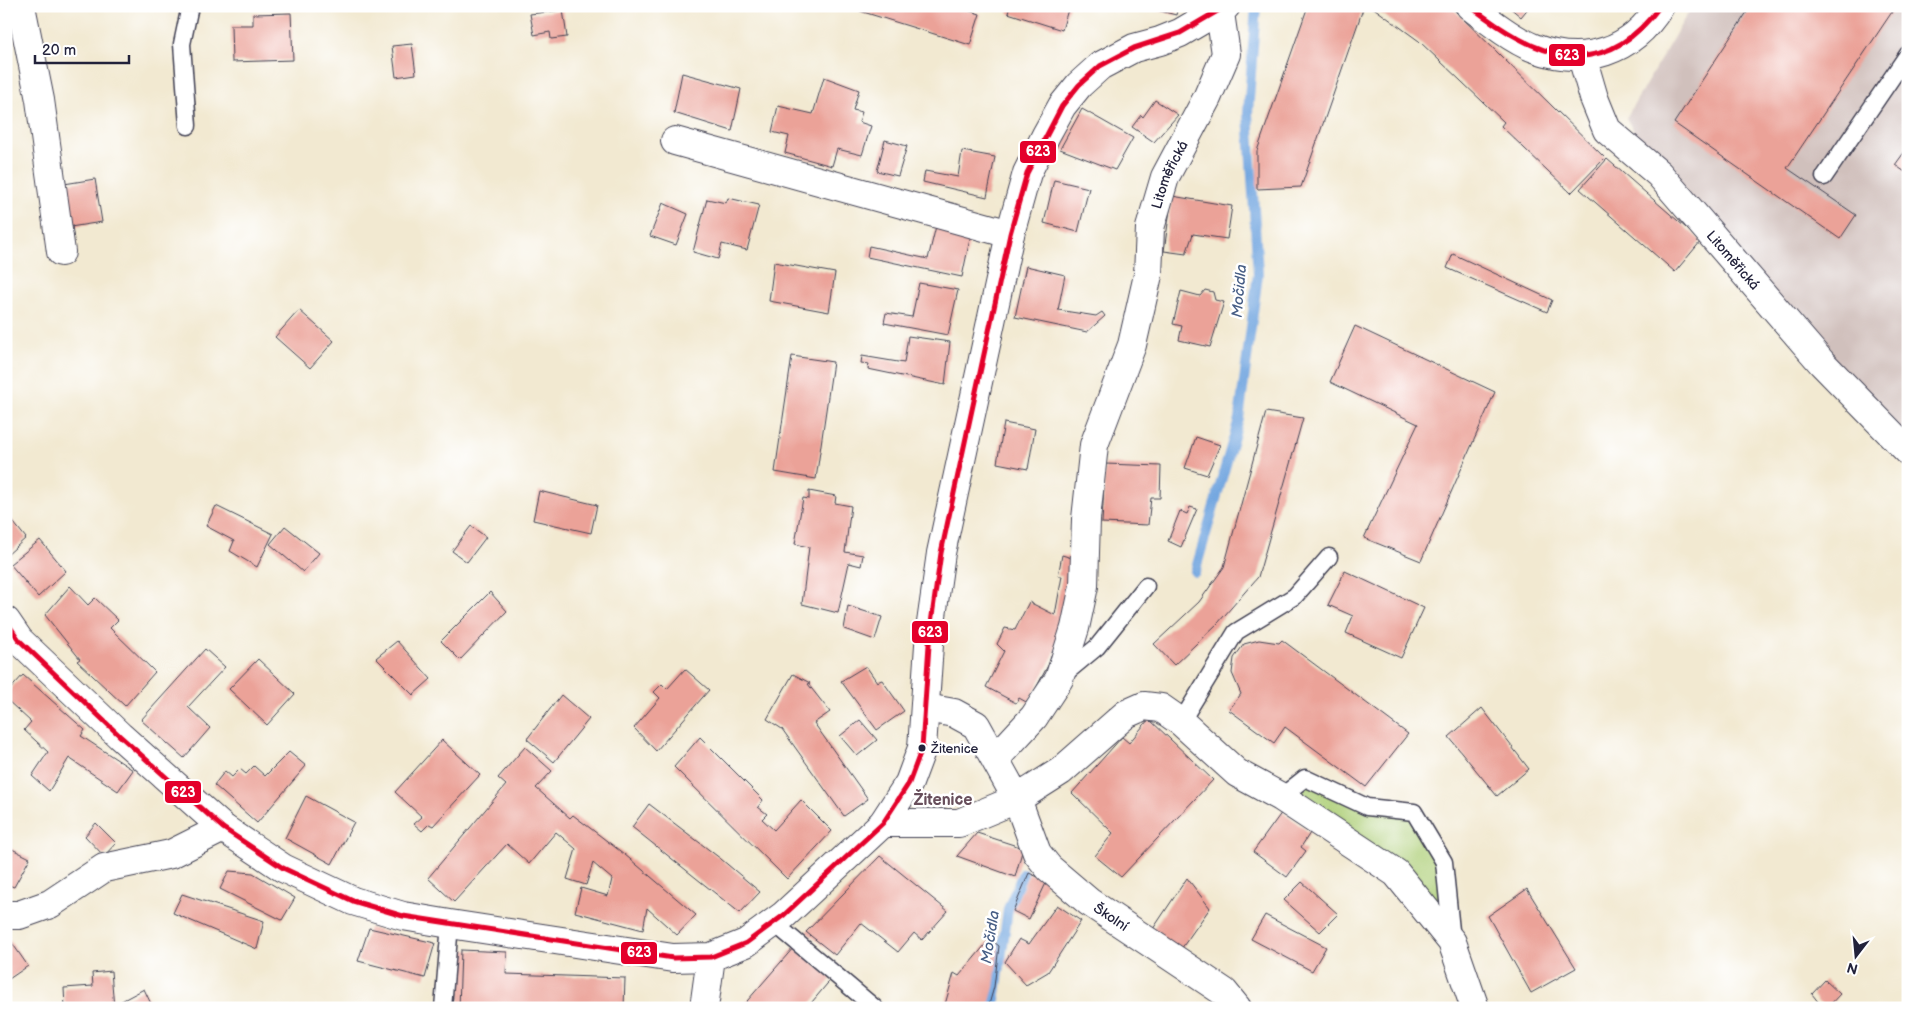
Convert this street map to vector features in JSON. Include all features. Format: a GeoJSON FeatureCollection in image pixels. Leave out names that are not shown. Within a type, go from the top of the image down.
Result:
{"type":"FeatureCollection","features":[{"type":"Feature","properties":{"kind":"street"},"geometry":{"type":"LineString","coordinates":[[21,6],[40,100],[61,252]]}},
{"type":"Feature","properties":{"kind":"street"},"geometry":{"type":"LineString","coordinates":[[1470,6],[1532,48],[1559,56],[1582,57],[1611,50],[1632,39],[1660,6]]}},
{"type":"Feature","properties":{"kind":"street","name":"Litoměřická"},"geometry":{"type":"LineString","coordinates":[[6,621],[19,640],[112,730],[223,828],[283,868],[353,901],[403,916],[673,958],[711,957],[746,944],[774,922],[883,823],[909,783],[922,748],[930,630],[941,553],[1010,234],[1027,173],[1062,106],[1079,85],[1100,66],[1134,48],[1160,42],[1221,8],[1226,54],[1207,98],[1165,177],[1150,228],[1148,275],[1132,345],[1094,445],[1086,519],[1084,586],[1075,628],[1059,679],[1034,717],[996,758]]}},
{"type":"Feature","properties":{"kind":"street","name":"Litoměřická"},"geometry":{"type":"LineString","coordinates":[[1582,57],[1594,98],[1607,130],[1659,174],[1822,363],[1908,451]]}},
{"type":"Feature","properties":{"kind":"street"},"geometry":{"type":"LineString","coordinates":[[675,141],[1010,234]]}},
{"type":"Feature","properties":{"kind":"street"},"geometry":{"type":"LineString","coordinates":[[883,823],[959,823],[1017,799],[1061,771],[1126,714],[1144,706],[1161,708],[1181,722],[1237,772],[1281,797],[1396,872],[1452,942],[1475,1008]]}},
{"type":"Feature","properties":{"kind":"street","name":"Školní"},"geometry":{"type":"LineString","coordinates":[[926,708],[954,713],[976,725],[996,758],[1017,799],[1037,853],[1049,868],[1089,902],[1224,992],[1237,1008]]}},
{"type":"Feature","properties":{"kind":"street"},"geometry":{"type":"LineString","coordinates":[[6,915],[19,915],[50,904],[104,868],[171,854],[223,828]]}},
{"type":"Feature","properties":{"kind":"street"},"geometry":{"type":"LineString","coordinates":[[704,1008],[711,957]]}},
{"type":"Feature","properties":{"kind":"lane"},"geometry":{"type":"LineString","coordinates":[[188,126],[182,44],[190,6]]}},
{"type":"Feature","properties":{"kind":"lane"},"geometry":{"type":"LineString","coordinates":[[1824,177],[1908,54]]}},
{"type":"Feature","properties":{"kind":"lane"},"geometry":{"type":"LineString","coordinates":[[1181,722],[1236,632],[1295,596],[1328,557]]}},
{"type":"Feature","properties":{"kind":"lane"},"geometry":{"type":"LineString","coordinates":[[1059,679],[1097,647],[1146,586]]}},
{"type":"Feature","properties":{"kind":"lane"},"geometry":{"type":"LineString","coordinates":[[1281,797],[1305,778],[1367,807],[1414,812],[1444,862],[1452,942]]}},
{"type":"Feature","properties":{"kind":"lane"},"geometry":{"type":"LineString","coordinates":[[774,922],[875,1008]]}},
{"type":"Feature","properties":{"kind":"lane"},"geometry":{"type":"LineString","coordinates":[[443,1008],[450,924]]}},
{"type":"Feature","properties":{"kind":"shaded area"},"geometry":{"type":"Polygon","coordinates":[[[1692,6],[1908,6],[1908,451],[1659,174],[1626,118],[1692,6]]]}},
{"type":"Feature","properties":{"kind":"green space"},"geometry":{"type":"Polygon","coordinates":[[[1305,778],[1367,807],[1414,812],[1444,862],[1452,942],[1396,873],[1281,797],[1305,778]]]}},
{"type":"Feature","properties":{"kind":"building"},"geometry":{"type":"Polygon","coordinates":[[[862,6],[954,6],[980,14],[970,45],[860,11],[862,6]]]}},
{"type":"Feature","properties":{"kind":"building"},"geometry":{"type":"Polygon","coordinates":[[[1010,6],[1069,6],[1062,30],[1008,13],[1010,6]]]}},
{"type":"Feature","properties":{"kind":"building"},"geometry":{"type":"Polygon","coordinates":[[[1141,6],[1178,6],[1176,15],[1141,6]]]}},
{"type":"Feature","properties":{"kind":"building"},"geometry":{"type":"Polygon","coordinates":[[[1308,6],[1364,6],[1301,187],[1257,189],[1257,151],[1308,6]]]}},
{"type":"Feature","properties":{"kind":"building"},"geometry":{"type":"Polygon","coordinates":[[[1371,6],[1450,6],[1605,158],[1571,193],[1501,126],[1504,122],[1419,41],[1371,6]]]}},
{"type":"Feature","properties":{"kind":"building"},"geometry":{"type":"Polygon","coordinates":[[[1508,6],[1530,6],[1521,17],[1508,6]]]}},
{"type":"Feature","properties":{"kind":"building"},"geometry":{"type":"Polygon","coordinates":[[[1751,6],[1896,6],[1787,168],[1856,215],[1840,239],[1674,123],[1751,6]]]}},
{"type":"Feature","properties":{"kind":"building"},"geometry":{"type":"Polygon","coordinates":[[[563,10],[567,37],[551,39],[550,32],[534,35],[530,14],[563,10]]]}},
{"type":"Feature","properties":{"kind":"building"},"geometry":{"type":"Polygon","coordinates":[[[291,13],[293,60],[232,62],[231,25],[253,25],[253,14],[291,13]]]}},
{"type":"Feature","properties":{"kind":"building"},"geometry":{"type":"Polygon","coordinates":[[[412,44],[416,74],[396,77],[392,46],[412,44]]]}},
{"type":"Feature","properties":{"kind":"building"},"geometry":{"type":"Polygon","coordinates":[[[682,73],[741,89],[732,131],[674,113],[682,73]]]}},
{"type":"Feature","properties":{"kind":"building"},"geometry":{"type":"Polygon","coordinates":[[[824,77],[859,90],[853,110],[862,112],[859,122],[871,126],[862,155],[837,149],[832,166],[785,153],[789,136],[772,132],[778,106],[813,114],[824,77]]]}},
{"type":"Feature","properties":{"kind":"building"},"geometry":{"type":"Polygon","coordinates":[[[1155,100],[1178,115],[1154,142],[1132,127],[1141,115],[1143,117],[1155,100]]]}},
{"type":"Feature","properties":{"kind":"building"},"geometry":{"type":"Polygon","coordinates":[[[1082,109],[1133,138],[1115,170],[1060,149],[1082,109]]]}},
{"type":"Feature","properties":{"kind":"building"},"geometry":{"type":"Polygon","coordinates":[[[885,140],[907,146],[898,176],[877,171],[885,140]]]}},
{"type":"Feature","properties":{"kind":"building"},"geometry":{"type":"Polygon","coordinates":[[[1908,147],[1908,174],[1895,165],[1908,147]]]}},
{"type":"Feature","properties":{"kind":"building"},"geometry":{"type":"Polygon","coordinates":[[[962,151],[995,157],[987,197],[923,182],[925,171],[958,177],[962,151]]]}},
{"type":"Feature","properties":{"kind":"building"},"geometry":{"type":"Polygon","coordinates":[[[1607,159],[1701,241],[1675,272],[1580,189],[1607,159]]]}},
{"type":"Feature","properties":{"kind":"building"},"geometry":{"type":"Polygon","coordinates":[[[95,179],[102,222],[64,228],[58,185],[95,179]]]}},
{"type":"Feature","properties":{"kind":"building"},"geometry":{"type":"Polygon","coordinates":[[[1054,180],[1089,188],[1078,232],[1044,223],[1054,180]]]}},
{"type":"Feature","properties":{"kind":"building"},"geometry":{"type":"Polygon","coordinates":[[[1172,196],[1232,206],[1227,239],[1193,234],[1186,254],[1164,251],[1172,196]]]}},
{"type":"Feature","properties":{"kind":"building"},"geometry":{"type":"Polygon","coordinates":[[[728,198],[759,205],[747,250],[722,244],[718,259],[693,252],[707,199],[726,203],[728,198]]]}},
{"type":"Feature","properties":{"kind":"building"},"geometry":{"type":"Polygon","coordinates":[[[663,203],[688,214],[676,245],[650,236],[663,203]]]}},
{"type":"Feature","properties":{"kind":"building"},"geometry":{"type":"Polygon","coordinates":[[[936,226],[971,234],[962,277],[867,257],[869,246],[928,259],[936,226]]]}},
{"type":"Feature","properties":{"kind":"building"},"geometry":{"type":"Polygon","coordinates":[[[1453,254],[1552,300],[1547,312],[1447,268],[1453,254]]]}},
{"type":"Feature","properties":{"kind":"building"},"geometry":{"type":"Polygon","coordinates":[[[774,262],[835,273],[829,312],[769,301],[774,262]]]}},
{"type":"Feature","properties":{"kind":"building"},"geometry":{"type":"Polygon","coordinates":[[[1026,266],[1065,275],[1058,310],[1096,316],[1102,312],[1105,316],[1087,332],[1015,317],[1026,266]]]}},
{"type":"Feature","properties":{"kind":"building"},"geometry":{"type":"Polygon","coordinates":[[[919,283],[958,290],[948,335],[884,323],[886,313],[912,317],[919,283]]]}},
{"type":"Feature","properties":{"kind":"building"},"geometry":{"type":"Polygon","coordinates":[[[1205,290],[1213,292],[1215,300],[1224,302],[1210,347],[1179,340],[1182,326],[1173,324],[1181,291],[1200,296],[1205,290]]]}},
{"type":"Feature","properties":{"kind":"building"},"geometry":{"type":"Polygon","coordinates":[[[299,310],[334,341],[310,368],[275,337],[299,310]]]}},
{"type":"Feature","properties":{"kind":"building"},"geometry":{"type":"Polygon","coordinates":[[[1355,326],[1495,392],[1421,561],[1364,538],[1418,424],[1330,382],[1355,326]]]}},
{"type":"Feature","properties":{"kind":"building"},"geometry":{"type":"Polygon","coordinates":[[[908,336],[950,342],[945,385],[868,369],[869,364],[861,363],[862,356],[904,363],[908,336]]]}},
{"type":"Feature","properties":{"kind":"building"},"geometry":{"type":"Polygon","coordinates":[[[792,356],[833,362],[816,479],[775,472],[792,356]]]}},
{"type":"Feature","properties":{"kind":"building"},"geometry":{"type":"Polygon","coordinates":[[[1266,412],[1303,418],[1258,577],[1218,623],[1174,665],[1154,644],[1199,602],[1224,567],[1266,412]]]}},
{"type":"Feature","properties":{"kind":"building"},"geometry":{"type":"Polygon","coordinates":[[[1004,423],[1035,429],[1028,469],[997,463],[1004,423]]]}},
{"type":"Feature","properties":{"kind":"building"},"geometry":{"type":"Polygon","coordinates":[[[1196,437],[1220,445],[1207,475],[1185,468],[1196,437]]]}},
{"type":"Feature","properties":{"kind":"building"},"geometry":{"type":"Polygon","coordinates":[[[1105,464],[1161,466],[1160,498],[1151,498],[1148,525],[1102,523],[1105,464]]]}},
{"type":"Feature","properties":{"kind":"building"},"geometry":{"type":"Polygon","coordinates":[[[539,491],[597,505],[591,533],[533,520],[539,491]]]}},
{"type":"Feature","properties":{"kind":"building"},"geometry":{"type":"Polygon","coordinates":[[[809,491],[836,496],[835,503],[851,506],[845,552],[863,555],[861,566],[849,563],[838,613],[802,604],[809,547],[795,544],[803,498],[809,499],[809,491]]]}},
{"type":"Feature","properties":{"kind":"building"},"geometry":{"type":"Polygon","coordinates":[[[216,506],[273,534],[257,567],[230,551],[234,541],[206,526],[216,506]]]}},
{"type":"Feature","properties":{"kind":"building"},"geometry":{"type":"Polygon","coordinates":[[[1190,507],[1197,509],[1181,547],[1168,541],[1180,511],[1187,514],[1190,507]]]}},
{"type":"Feature","properties":{"kind":"building"},"geometry":{"type":"Polygon","coordinates":[[[6,513],[26,538],[6,556],[6,513]]]}},
{"type":"Feature","properties":{"kind":"building"},"geometry":{"type":"Polygon","coordinates":[[[285,526],[319,553],[303,572],[270,544],[285,526]]]}},
{"type":"Feature","properties":{"kind":"building"},"geometry":{"type":"Polygon","coordinates":[[[471,526],[486,537],[467,562],[452,551],[471,526]]]}},
{"type":"Feature","properties":{"kind":"building"},"geometry":{"type":"Polygon","coordinates":[[[40,540],[66,571],[38,597],[10,564],[40,540]]]}},
{"type":"Feature","properties":{"kind":"building"},"geometry":{"type":"Polygon","coordinates":[[[1062,555],[1075,559],[1066,621],[1053,656],[1028,703],[1019,698],[1016,703],[986,687],[1004,651],[997,644],[1005,628],[1015,630],[1029,602],[1055,615],[1062,576],[1058,576],[1062,555]]]}},
{"type":"Feature","properties":{"kind":"building"},"geometry":{"type":"Polygon","coordinates":[[[1345,571],[1424,608],[1401,658],[1346,633],[1353,616],[1328,605],[1345,571]]]}},
{"type":"Feature","properties":{"kind":"building"},"geometry":{"type":"Polygon","coordinates":[[[70,586],[88,605],[95,598],[118,620],[110,628],[155,672],[125,706],[77,661],[80,659],[45,615],[70,586]]]}},
{"type":"Feature","properties":{"kind":"building"},"geometry":{"type":"Polygon","coordinates":[[[490,592],[507,611],[460,660],[441,641],[490,592]]]}},
{"type":"Feature","properties":{"kind":"building"},"geometry":{"type":"Polygon","coordinates":[[[848,606],[882,617],[875,640],[844,629],[848,606]]]}},
{"type":"Feature","properties":{"kind":"building"},"geometry":{"type":"Polygon","coordinates":[[[1259,640],[1279,643],[1282,640],[1408,734],[1366,787],[1285,727],[1274,743],[1229,710],[1241,694],[1232,673],[1234,658],[1244,644],[1259,640]]]}},
{"type":"Feature","properties":{"kind":"building"},"geometry":{"type":"Polygon","coordinates":[[[397,641],[431,679],[413,695],[376,658],[397,641]]]}},
{"type":"Feature","properties":{"kind":"building"},"geometry":{"type":"Polygon","coordinates":[[[205,649],[225,667],[188,707],[210,728],[184,758],[141,720],[205,649]]]}},
{"type":"Feature","properties":{"kind":"building"},"geometry":{"type":"Polygon","coordinates":[[[258,659],[295,694],[267,725],[229,689],[258,659]]]}},
{"type":"Feature","properties":{"kind":"building"},"geometry":{"type":"Polygon","coordinates":[[[866,666],[877,682],[882,680],[904,711],[877,730],[841,681],[866,666]]]}},
{"type":"Feature","properties":{"kind":"building"},"geometry":{"type":"Polygon","coordinates":[[[685,669],[709,690],[656,751],[634,728],[660,698],[654,692],[662,684],[667,689],[685,669]]]}},
{"type":"Feature","properties":{"kind":"building"},"geometry":{"type":"Polygon","coordinates":[[[793,674],[810,683],[808,684],[830,712],[814,723],[868,799],[844,816],[782,729],[767,719],[793,674]]]}},
{"type":"Feature","properties":{"kind":"building"},"geometry":{"type":"Polygon","coordinates":[[[23,675],[85,730],[81,736],[133,770],[118,791],[69,758],[49,791],[32,776],[48,752],[24,730],[31,722],[6,699],[6,694],[23,675]]]}},
{"type":"Feature","properties":{"kind":"building"},"geometry":{"type":"Polygon","coordinates":[[[561,695],[589,719],[554,762],[527,739],[561,695]]]}},
{"type":"Feature","properties":{"kind":"building"},"geometry":{"type":"Polygon","coordinates":[[[1482,708],[1529,769],[1497,796],[1449,737],[1482,708]]]}},
{"type":"Feature","properties":{"kind":"building"},"geometry":{"type":"Polygon","coordinates":[[[1149,719],[1213,780],[1121,877],[1095,856],[1113,833],[1072,793],[1122,737],[1129,743],[1149,719]]]}},
{"type":"Feature","properties":{"kind":"building"},"geometry":{"type":"Polygon","coordinates":[[[860,720],[877,740],[857,756],[840,736],[860,720]]]}},
{"type":"Feature","properties":{"kind":"building"},"geometry":{"type":"Polygon","coordinates":[[[700,737],[763,800],[758,807],[767,814],[762,819],[774,830],[801,800],[832,831],[787,879],[674,767],[700,737]]]}},
{"type":"Feature","properties":{"kind":"building"},"geometry":{"type":"Polygon","coordinates":[[[442,740],[480,775],[433,826],[429,824],[422,831],[414,824],[422,817],[395,792],[442,740]]]}},
{"type":"Feature","properties":{"kind":"building"},"geometry":{"type":"Polygon","coordinates":[[[525,747],[552,771],[536,788],[570,818],[573,815],[624,854],[696,915],[677,935],[647,908],[643,930],[575,912],[581,888],[608,896],[612,879],[593,863],[586,885],[567,879],[576,849],[556,832],[529,864],[507,844],[454,902],[428,878],[506,785],[498,778],[525,747]]]}},
{"type":"Feature","properties":{"kind":"building"},"geometry":{"type":"Polygon","coordinates":[[[289,752],[306,766],[257,823],[214,785],[225,771],[232,777],[240,769],[246,774],[254,766],[265,776],[289,752]]]}},
{"type":"Feature","properties":{"kind":"building"},"geometry":{"type":"Polygon","coordinates":[[[306,796],[354,822],[332,864],[285,838],[306,796]]]}},
{"type":"Feature","properties":{"kind":"building"},"geometry":{"type":"Polygon","coordinates":[[[649,804],[721,859],[760,892],[740,913],[632,827],[649,804]]]}},
{"type":"Feature","properties":{"kind":"building"},"geometry":{"type":"Polygon","coordinates":[[[1282,812],[1310,833],[1301,847],[1306,851],[1287,877],[1253,852],[1282,812]]]}},
{"type":"Feature","properties":{"kind":"building"},"geometry":{"type":"Polygon","coordinates":[[[96,823],[116,843],[104,856],[85,836],[96,823]]]}},
{"type":"Feature","properties":{"kind":"building"},"geometry":{"type":"Polygon","coordinates":[[[977,833],[1023,848],[1015,877],[957,856],[977,833]]]}},
{"type":"Feature","properties":{"kind":"building"},"geometry":{"type":"Polygon","coordinates":[[[6,846],[30,858],[14,887],[6,884],[6,846]]]}},
{"type":"Feature","properties":{"kind":"building"},"geometry":{"type":"Polygon","coordinates":[[[880,856],[948,911],[922,940],[914,933],[898,952],[861,923],[835,955],[806,932],[880,856]]]}},
{"type":"Feature","properties":{"kind":"building"},"geometry":{"type":"Polygon","coordinates":[[[229,871],[253,873],[295,898],[282,920],[220,889],[229,871]]]}},
{"type":"Feature","properties":{"kind":"building"},"geometry":{"type":"Polygon","coordinates":[[[1029,873],[1047,881],[1029,919],[1013,911],[1029,873]]]}},
{"type":"Feature","properties":{"kind":"building"},"geometry":{"type":"Polygon","coordinates":[[[1187,878],[1210,908],[1179,952],[1151,932],[1187,878]]]}},
{"type":"Feature","properties":{"kind":"building"},"geometry":{"type":"Polygon","coordinates":[[[1302,882],[1338,914],[1320,932],[1284,900],[1302,882]]]}},
{"type":"Feature","properties":{"kind":"building"},"geometry":{"type":"Polygon","coordinates":[[[1527,889],[1576,968],[1531,993],[1488,916],[1527,889]]]}},
{"type":"Feature","properties":{"kind":"building"},"geometry":{"type":"Polygon","coordinates":[[[182,894],[264,921],[257,949],[173,913],[182,894]]]}},
{"type":"Feature","properties":{"kind":"building"},"geometry":{"type":"Polygon","coordinates":[[[1057,905],[1081,921],[1048,972],[1026,985],[1005,962],[1019,939],[1029,944],[1057,905]]]}},
{"type":"Feature","properties":{"kind":"building"},"geometry":{"type":"Polygon","coordinates":[[[1265,915],[1326,947],[1312,971],[1251,939],[1265,915]]]}},
{"type":"Feature","properties":{"kind":"building"},"geometry":{"type":"Polygon","coordinates":[[[369,928],[435,943],[425,978],[358,961],[369,928]]]}},
{"type":"Feature","properties":{"kind":"building"},"geometry":{"type":"Polygon","coordinates":[[[990,939],[999,946],[994,987],[988,1008],[944,1008],[954,973],[959,976],[990,939]]]}},
{"type":"Feature","properties":{"kind":"building"},"geometry":{"type":"Polygon","coordinates":[[[10,940],[28,966],[6,981],[6,943],[10,940]]]}},
{"type":"Feature","properties":{"kind":"building"},"geometry":{"type":"Polygon","coordinates":[[[794,947],[832,978],[807,1008],[741,1008],[794,947]]]}},
{"type":"Feature","properties":{"kind":"building"},"geometry":{"type":"Polygon","coordinates":[[[461,950],[507,952],[506,974],[625,978],[624,1008],[459,1008],[461,950]]]}},
{"type":"Feature","properties":{"kind":"building"},"geometry":{"type":"Polygon","coordinates":[[[111,971],[114,1008],[65,1008],[64,988],[93,986],[92,973],[111,971]]]}},
{"type":"Feature","properties":{"kind":"building"},"geometry":{"type":"Polygon","coordinates":[[[1825,980],[1840,994],[1827,1008],[1819,1003],[1812,994],[1825,980]]]}},
{"type":"Feature","properties":{"kind":"building"},"geometry":{"type":"Polygon","coordinates":[[[144,989],[153,1008],[115,1008],[114,1005],[144,989]]]}},
{"type":"Feature","properties":{"kind":"waterway","name":"Močidla"},"geometry":{"type":"LineString","coordinates":[[1195,572],[1239,419],[1258,274],[1248,113],[1256,6]]}},
{"type":"Feature","properties":{"kind":"waterway","name":"Močidla"},"geometry":{"type":"LineString","coordinates":[[994,1008],[1008,909],[1023,873]]}},
{"type":"Feature","properties":{"kind":"transit line","name":"623"},"geometry":{"type":"LineString","coordinates":[[6,621],[19,640],[120,736],[223,828],[283,868],[353,901],[403,916],[673,958],[711,957],[746,943],[784,915],[883,823],[909,783],[922,748],[930,630],[941,553],[1010,234],[1027,173],[1062,106],[1079,85],[1100,66],[1134,48],[1180,33],[1226,6]]}},
{"type":"Feature","properties":{"kind":"transit line","name":"623"},"geometry":{"type":"LineString","coordinates":[[1470,6],[1519,39],[1544,50],[1568,56],[1591,55],[1615,47],[1638,31],[1660,6]]}},
{"type":"Feature","properties":{"kind":"place","name":"Žitenice"},"geometry":{"type":"Point","coordinates":[922,748]}},
{"type":"Feature","properties":{"kind":"district","name":"Žitenice"},"geometry":{"type":"Point","coordinates":[943,799]}}]}
